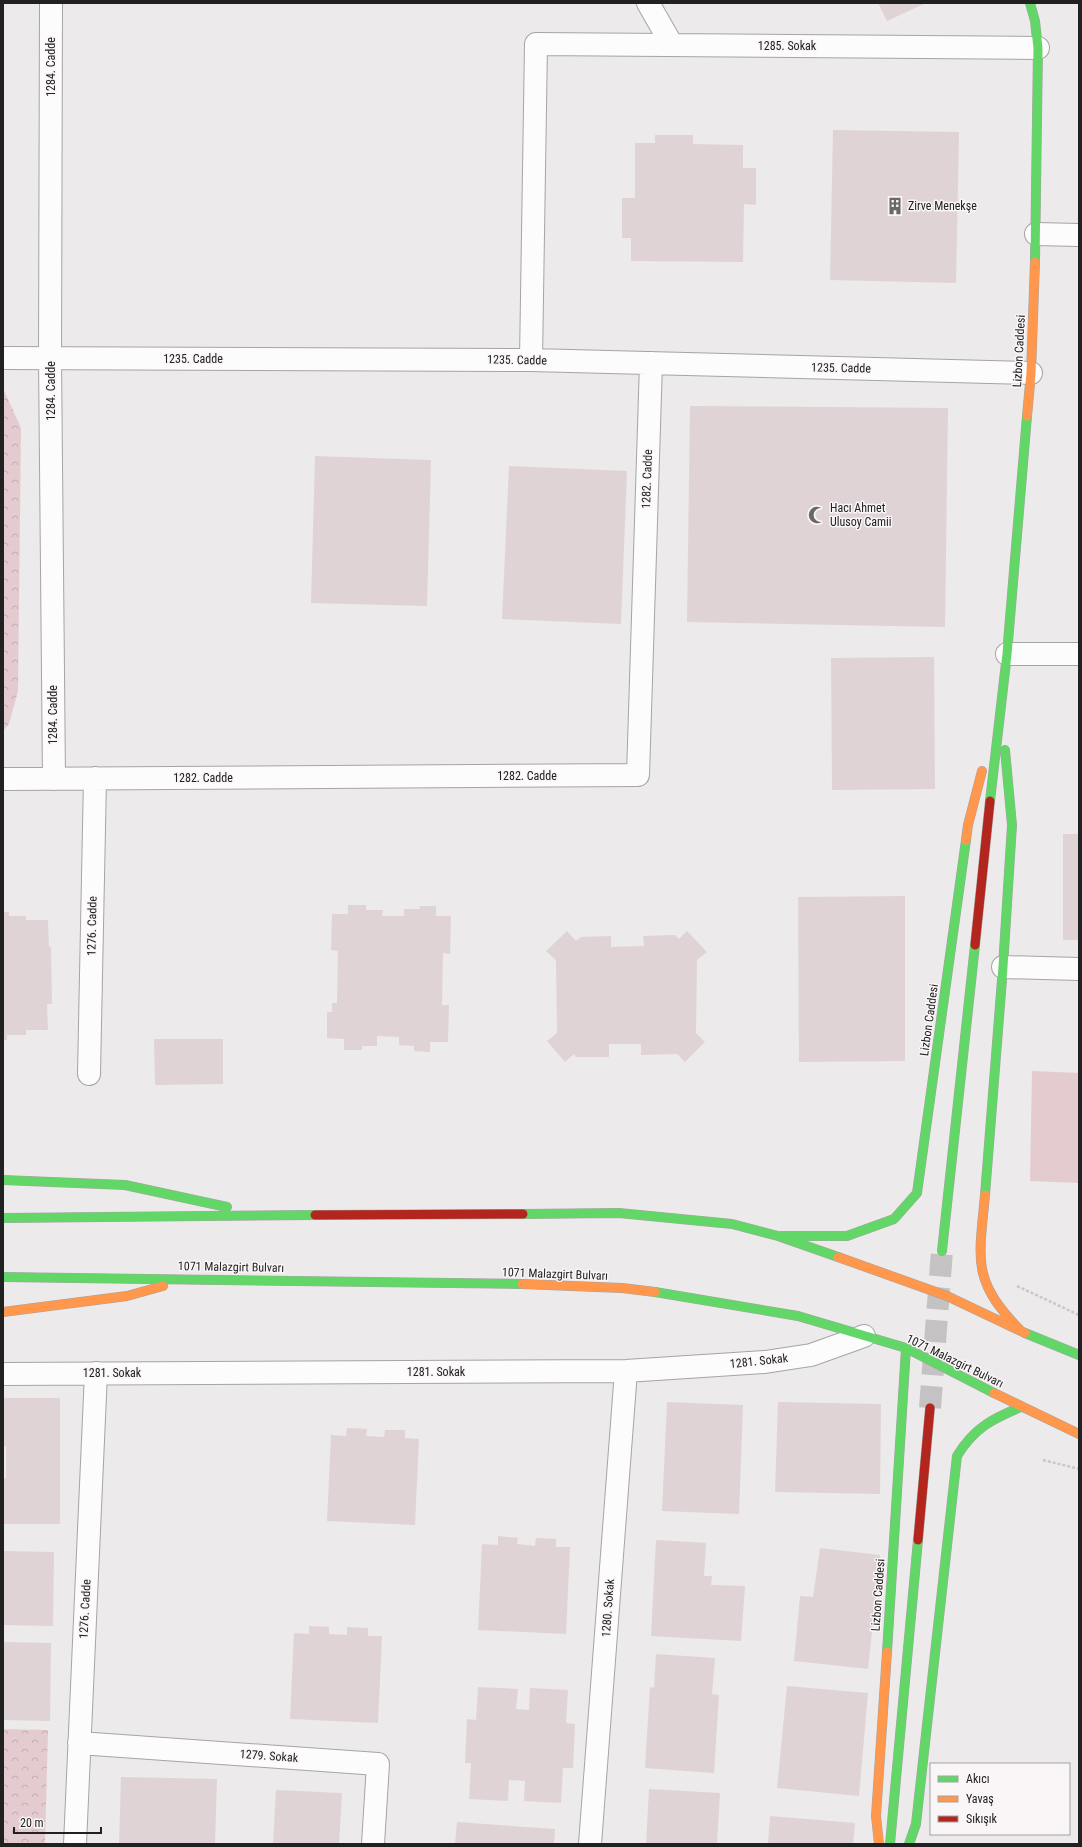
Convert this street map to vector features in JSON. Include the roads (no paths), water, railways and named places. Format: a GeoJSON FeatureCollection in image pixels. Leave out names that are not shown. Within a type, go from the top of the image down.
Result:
{"type":"FeatureCollection","features":[{"type":"Feature","properties":{"kind":"main road","name":"Lizbon Caddesi"},"geometry":{"type":"LineString","coordinates":[[942,1251],[1007,654],[1031,373],[1036,234],[1038,48],[1035,21],[1030,3]]}},
{"type":"Feature","properties":{"kind":"main road","name":"Lizbon Caddesi"},"geometry":{"type":"LineString","coordinates":[[1001,700],[1012,825],[1003,967],[982,1228],[981,1269],[988,1288],[1001,1310],[1022,1332]]}},
{"type":"Feature","properties":{"kind":"main road","name":"Lizbon Caddesi"},"geometry":{"type":"LineString","coordinates":[[778,1236],[847,1236],[894,1219],[917,1193],[968,825],[1001,700]]}},
{"type":"Feature","properties":{"kind":"main road"},"geometry":{"type":"LineString","coordinates":[[3,1180],[125,1185],[266,1215]]}},
{"type":"Feature","properties":{"kind":"main road"},"geometry":{"type":"LineString","coordinates":[[3,1218],[619,1213],[732,1224],[778,1236],[947,1296],[1022,1332],[1079,1355]]}},
{"type":"Feature","properties":{"kind":"main road","name":"1071 Malazgirt Bulvarı"},"geometry":{"type":"LineString","coordinates":[[3,1277],[194,1278],[518,1284],[622,1288],[678,1295],[798,1316],[906,1348],[1021,1407],[1079,1434]]}},
{"type":"Feature","properties":{"kind":"main road"},"geometry":{"type":"LineString","coordinates":[[3,1312],[126,1296],[194,1278]]}},
{"type":"Feature","properties":{"kind":"main road","name":"Lizbon Caddesi"},"geometry":{"type":"LineString","coordinates":[[878,1844],[876,1816],[906,1348]]}},
{"type":"Feature","properties":{"kind":"main road"},"geometry":{"type":"LineString","coordinates":[[909,1844],[916,1824],[958,1456],[965,1442],[977,1428],[991,1419],[1021,1407]]}},
{"type":"Feature","properties":{"kind":"main road"},"geometry":{"type":"LineString","coordinates":[[890,1844],[930,1408]]}},
{"type":"Feature","properties":{"kind":"street","name":"1284. Cadde"},"geometry":{"type":"LineString","coordinates":[[51,3],[50,359],[54,779]]}},
{"type":"Feature","properties":{"kind":"street"},"geometry":{"type":"LineString","coordinates":[[648,3],[672,45]]}},
{"type":"Feature","properties":{"kind":"street","name":"1285. Sokak"},"geometry":{"type":"LineString","coordinates":[[531,360],[536,44],[1038,48]]}},
{"type":"Feature","properties":{"kind":"street"},"geometry":{"type":"LineString","coordinates":[[1036,234],[1079,235]]}},
{"type":"Feature","properties":{"kind":"street","name":"1235. Cadde"},"geometry":{"type":"LineString","coordinates":[[3,358],[531,360],[1031,373]]}},
{"type":"Feature","properties":{"kind":"street","name":"1282. Cadde"},"geometry":{"type":"LineString","coordinates":[[3,779],[638,775],[651,363]]}},
{"type":"Feature","properties":{"kind":"street"},"geometry":{"type":"LineString","coordinates":[[1007,654],[1079,654]]}},
{"type":"Feature","properties":{"kind":"street","name":"1276. Cadde"},"geometry":{"type":"LineString","coordinates":[[89,1074],[95,778]]}},
{"type":"Feature","properties":{"kind":"street"},"geometry":{"type":"LineString","coordinates":[[1003,967],[1079,969]]}},
{"type":"Feature","properties":{"kind":"street","name":"1281. Sokak"},"geometry":{"type":"LineString","coordinates":[[3,1374],[626,1371],[764,1362],[811,1355],[864,1336]]}},
{"type":"Feature","properties":{"kind":"street","name":"1280. Sokak"},"geometry":{"type":"LineString","coordinates":[[590,1844],[626,1371]]}},
{"type":"Feature","properties":{"kind":"street","name":"1276. Cadde"},"geometry":{"type":"LineString","coordinates":[[75,1844],[96,1373]]}},
{"type":"Feature","properties":{"kind":"street","name":"1279. Sokak"},"geometry":{"type":"LineString","coordinates":[[79,1743],[378,1764],[372,1844]]}},
{"type":"Feature","properties":{"kind":"tunnel"},"geometry":{"type":"LineString","coordinates":[[930,1408],[942,1251]]}},
{"type":"Feature","properties":{"kind":"place","name":"Zirve Menekşe"},"geometry":{"type":"Point","coordinates":[895,206]}},
{"type":"Feature","properties":{"kind":"place","name":"Hacı Ahmet Ulusoy Camii"},"geometry":{"type":"Point","coordinates":[817,515]}}]}
